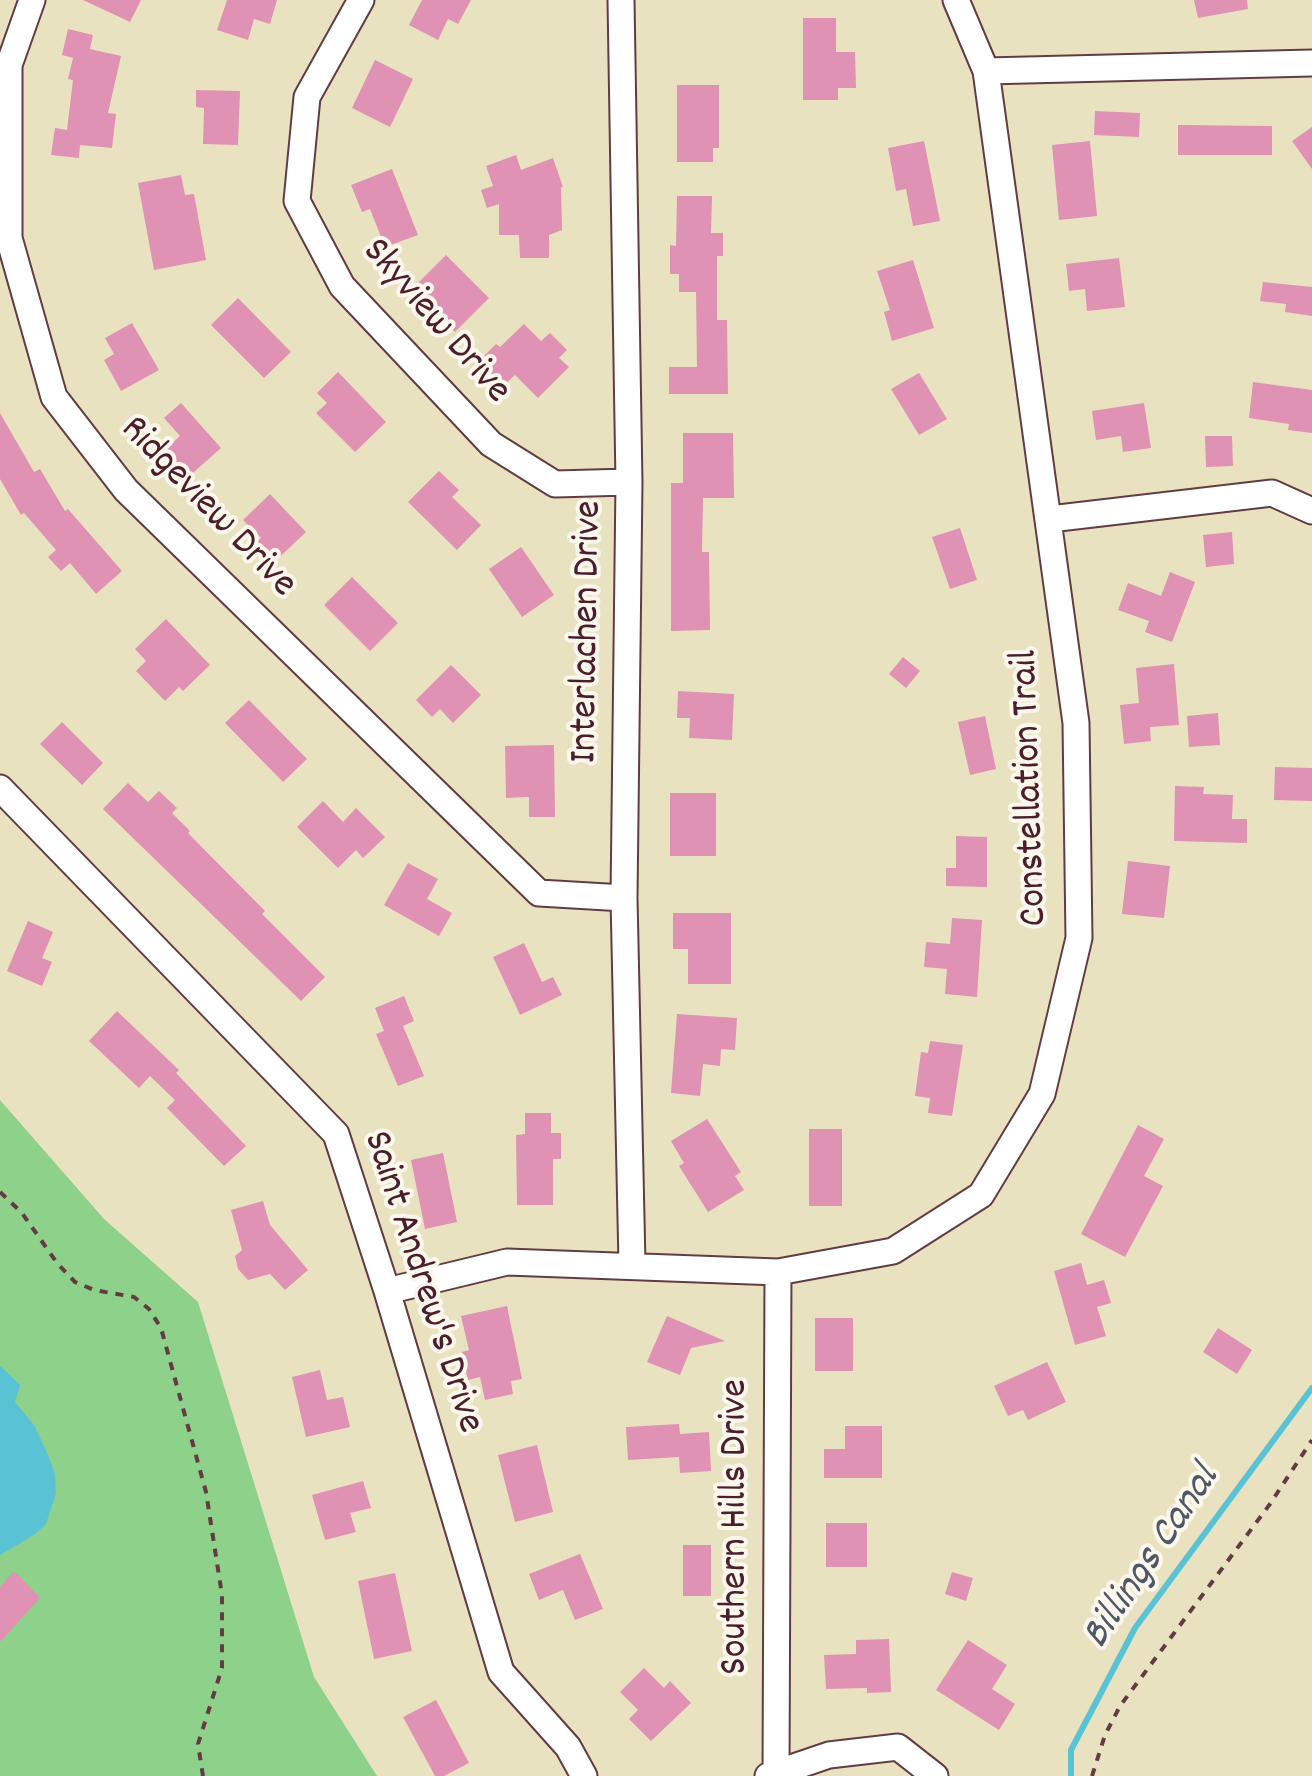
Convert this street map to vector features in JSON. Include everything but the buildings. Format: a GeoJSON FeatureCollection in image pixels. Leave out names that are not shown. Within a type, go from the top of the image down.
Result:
{"type":"FeatureCollection","features":[{"type":"Feature","properties":{"kind":"street","name":"Ridgeview Drive"},"geometry":{"type":"LineString","coordinates":[[32,0],[9,65],[9,238],[54,397],[126,490],[539,892],[624,898]]}},
{"type":"Feature","properties":{"kind":"street","name":"Skyview Drive"},"geometry":{"type":"LineString","coordinates":[[361,0],[307,97],[296,201],[342,286],[491,444],[555,484],[629,482]]}},
{"type":"Feature","properties":{"kind":"street","name":"Interlachen Drive"},"geometry":{"type":"LineString","coordinates":[[621,0],[629,482],[624,898],[632,1264]]}},
{"type":"Feature","properties":{"kind":"street","name":"Constellation Trail"},"geometry":{"type":"LineString","coordinates":[[387,1291],[507,1262],[778,1272],[893,1251],[980,1195],[1042,1094],[1079,938],[1076,723],[986,70],[956,0]]}},
{"type":"Feature","properties":{"kind":"street"},"geometry":{"type":"LineString","coordinates":[[986,70],[1312,63]]}},
{"type":"Feature","properties":{"kind":"street"},"geometry":{"type":"LineString","coordinates":[[1050,518],[1272,493],[1312,511]]}},
{"type":"Feature","properties":{"kind":"street","name":"Saint Andrew's Drive"},"geometry":{"type":"LineString","coordinates":[[0,788],[336,1134],[501,1672],[568,1747],[584,1776]]}},
{"type":"Feature","properties":{"kind":"street","name":"Southern Hills Drive"},"geometry":{"type":"LineString","coordinates":[[772,1775],[778,1272]]}},
{"type":"Feature","properties":{"kind":"street"},"geometry":{"type":"LineString","coordinates":[[772,1775],[829,1755],[898,1747],[935,1776]]}},
{"type":"Feature","properties":{"kind":"path"},"geometry":{"type":"LineString","coordinates":[[0,1192],[22,1213],[75,1282],[134,1298],[149,1309],[161,1328],[206,1492],[222,1595],[222,1668],[198,1744],[203,1776]]}},
{"type":"Feature","properties":{"kind":"path"},"geometry":{"type":"LineString","coordinates":[[1092,1776],[1105,1735],[1120,1706],[1270,1504],[1312,1440]]}},
{"type":"Feature","properties":{"kind":"green space"},"geometry":{"type":"Polygon","coordinates":[[[0,1100],[104,1219],[198,1302],[314,1677],[377,1776],[0,1776],[0,1100]]]}},
{"type":"Feature","properties":{"kind":"water"},"geometry":{"type":"Polygon","coordinates":[[[0,1366],[20,1385],[15,1402],[34,1425],[46,1450],[55,1474],[56,1493],[46,1524],[0,1555],[0,1366]]]}},
{"type":"Feature","properties":{"kind":"waterway","name":"Billings Canal"},"geometry":{"type":"LineString","coordinates":[[1071,1776],[1071,1750],[1135,1628],[1312,1388]]}}]}
